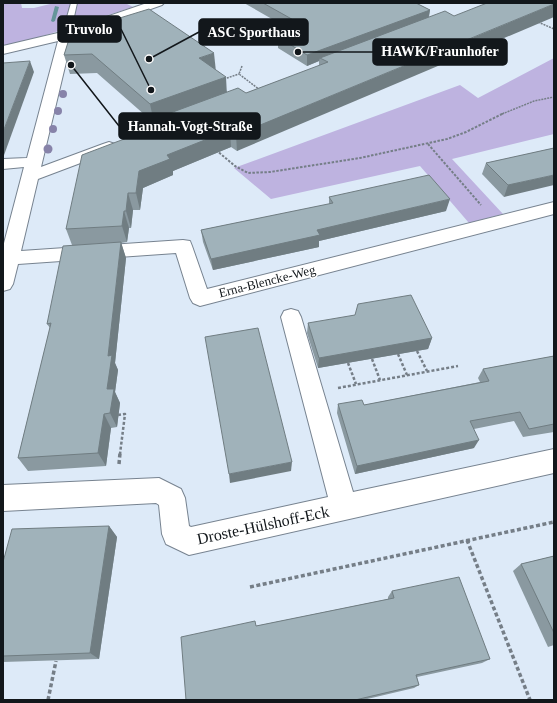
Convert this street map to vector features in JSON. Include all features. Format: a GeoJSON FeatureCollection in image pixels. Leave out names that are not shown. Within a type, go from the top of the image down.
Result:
{"type":"FeatureCollection","features":[{"type":"Feature","properties":{"kind":"street"},"geometry":{"type":"LineString","coordinates":[[3,50],[66,35],[158,3]]}},
{"type":"Feature","properties":{"kind":"street"},"geometry":{"type":"LineString","coordinates":[[3,284],[66,35]]}},
{"type":"Feature","properties":{"kind":"street"},"geometry":{"type":"LineString","coordinates":[[3,164],[31,169],[118,143]]}},
{"type":"Feature","properties":{"kind":"street","name":"Erna-Blencke-Weg"},"geometry":{"type":"LineString","coordinates":[[10,258],[183,246],[200,298],[554,208]]}},
{"type":"Feature","properties":{"kind":"street","name":"Droste-Hülshoff-Eck"},"geometry":{"type":"LineString","coordinates":[[291,317],[344,507]]}},
{"type":"Feature","properties":{"kind":"street","name":"Droste-Hülshoff-Eck"},"geometry":{"type":"LineString","coordinates":[[3,498],[159,490],[172,498],[176,534],[190,541],[554,460]]}},
{"type":"Feature","properties":{"kind":"lane"},"geometry":{"type":"LineString","coordinates":[[66,35],[74,3]]}},
{"type":"Feature","properties":{"kind":"path"},"geometry":{"type":"LineString","coordinates":[[534,20],[554,29]]}},
{"type":"Feature","properties":{"kind":"path"},"geometry":{"type":"LineString","coordinates":[[218,82],[239,74],[242,66]]}},
{"type":"Feature","properties":{"kind":"path"},"geometry":{"type":"LineString","coordinates":[[239,74],[260,90]]}},
{"type":"Feature","properties":{"kind":"path"},"geometry":{"type":"LineString","coordinates":[[554,87],[554,93]]}},
{"type":"Feature","properties":{"kind":"path"},"geometry":{"type":"LineString","coordinates":[[210,145],[235,166],[248,173],[270,172],[360,158],[427,144],[466,132],[506,112],[534,101],[554,97]]}},
{"type":"Feature","properties":{"kind":"path"},"geometry":{"type":"LineString","coordinates":[[427,144],[498,223]]}},
{"type":"Feature","properties":{"kind":"path"},"geometry":{"type":"LineString","coordinates":[[418,351],[427,371]]}},
{"type":"Feature","properties":{"kind":"path"},"geometry":{"type":"LineString","coordinates":[[398,354],[407,375]]}},
{"type":"Feature","properties":{"kind":"path"},"geometry":{"type":"LineString","coordinates":[[372,359],[380,380]]}},
{"type":"Feature","properties":{"kind":"path"},"geometry":{"type":"LineString","coordinates":[[348,363],[356,384]]}},
{"type":"Feature","properties":{"kind":"path"},"geometry":{"type":"LineString","coordinates":[[312,392],[458,366]]}},
{"type":"Feature","properties":{"kind":"path"},"geometry":{"type":"LineString","coordinates":[[116,492],[125,414],[118,415]]}},
{"type":"Feature","properties":{"kind":"path"},"geometry":{"type":"LineString","coordinates":[[250,587],[554,522]]}},
{"type":"Feature","properties":{"kind":"path"},"geometry":{"type":"LineString","coordinates":[[467,540],[530,700]]}},
{"type":"Feature","properties":{"kind":"path"},"geometry":{"type":"LineString","coordinates":[[48,700],[56,661]]}},
{"type":"Feature","properties":{"kind":"shaded area"},"geometry":{"type":"Polygon","coordinates":[[[3,3],[21,3],[22,8],[34,8],[54,3],[125,3],[133,7],[43,36],[3,47],[3,3]]]}},
{"type":"Feature","properties":{"kind":"shaded area"},"geometry":{"type":"Polygon","coordinates":[[[554,58],[554,134],[452,159],[503,214],[469,223],[420,166],[271,199],[234,168],[460,85],[478,98],[554,58]]]}},
{"type":"Feature","properties":{"kind":"building"},"geometry":{"type":"Polygon","coordinates":[[[263,3],[416,3],[430,10],[307,55],[278,37],[306,27],[263,3]]]}},
{"type":"Feature","properties":{"kind":"building"},"geometry":{"type":"Polygon","coordinates":[[[487,3],[554,4],[236,135],[230,130],[167,155],[170,159],[139,171],[136,193],[128,193],[126,211],[124,211],[122,226],[66,229],[82,155],[169,122],[162,116],[238,88],[246,93],[328,62],[320,58],[445,11],[454,16],[487,3]]]}},
{"type":"Feature","properties":{"kind":"building"},"geometry":{"type":"Polygon","coordinates":[[[149,9],[214,53],[199,58],[226,77],[150,104],[92,54],[64,55],[71,33],[149,9]]]}},
{"type":"Feature","properties":{"kind":"building"},"geometry":{"type":"Polygon","coordinates":[[[30,61],[3,132],[3,63],[30,61]]]}},
{"type":"Feature","properties":{"kind":"building"},"geometry":{"type":"Polygon","coordinates":[[[554,148],[554,175],[508,185],[486,163],[554,148]]]}},
{"type":"Feature","properties":{"kind":"building"},"geometry":{"type":"Polygon","coordinates":[[[429,175],[450,199],[317,230],[320,235],[211,259],[201,230],[333,203],[329,197],[429,175]]]}},
{"type":"Feature","properties":{"kind":"building"},"geometry":{"type":"Polygon","coordinates":[[[121,242],[108,356],[112,355],[107,389],[114,389],[110,413],[104,414],[98,453],[18,458],[51,323],[47,324],[63,246],[121,242]]]}},
{"type":"Feature","properties":{"kind":"building"},"geometry":{"type":"Polygon","coordinates":[[[411,295],[432,338],[319,358],[308,323],[355,315],[358,304],[411,295]]]}},
{"type":"Feature","properties":{"kind":"building"},"geometry":{"type":"Polygon","coordinates":[[[258,328],[292,462],[229,474],[205,337],[258,328]]]}},
{"type":"Feature","properties":{"kind":"building"},"geometry":{"type":"Polygon","coordinates":[[[554,356],[554,424],[529,429],[520,412],[470,421],[479,440],[357,466],[338,404],[362,400],[364,405],[489,381],[483,369],[554,356]]]}},
{"type":"Feature","properties":{"kind":"building"},"geometry":{"type":"Polygon","coordinates":[[[109,526],[90,653],[3,656],[3,562],[12,529],[109,526]]]}},
{"type":"Feature","properties":{"kind":"building"},"geometry":{"type":"Polygon","coordinates":[[[554,556],[554,633],[521,564],[554,556]]]}},
{"type":"Feature","properties":{"kind":"building"},"geometry":{"type":"Polygon","coordinates":[[[459,577],[490,659],[416,675],[419,685],[355,700],[186,700],[181,637],[255,621],[256,626],[394,598],[392,591],[459,577]]]}},
{"type":"Feature","properties":{"kind":"waterway"},"geometry":{"type":"LineString","coordinates":[[53,21],[57,7]]}},
{"type":"Feature","properties":{"kind":"place","name":"HAWK/Fraunhofer"},"geometry":{"type":"Point","coordinates":[298,52]}},
{"type":"Feature","properties":{"kind":"place","name":"ASC Sporthaus"},"geometry":{"type":"Point","coordinates":[149,59]}},
{"type":"Feature","properties":{"kind":"place","name":"Hannah-Vogt-Straße"},"geometry":{"type":"Point","coordinates":[71,65]}},
{"type":"Feature","properties":{"kind":"place","name":"Truvolo"},"geometry":{"type":"Point","coordinates":[151,90]}}]}
